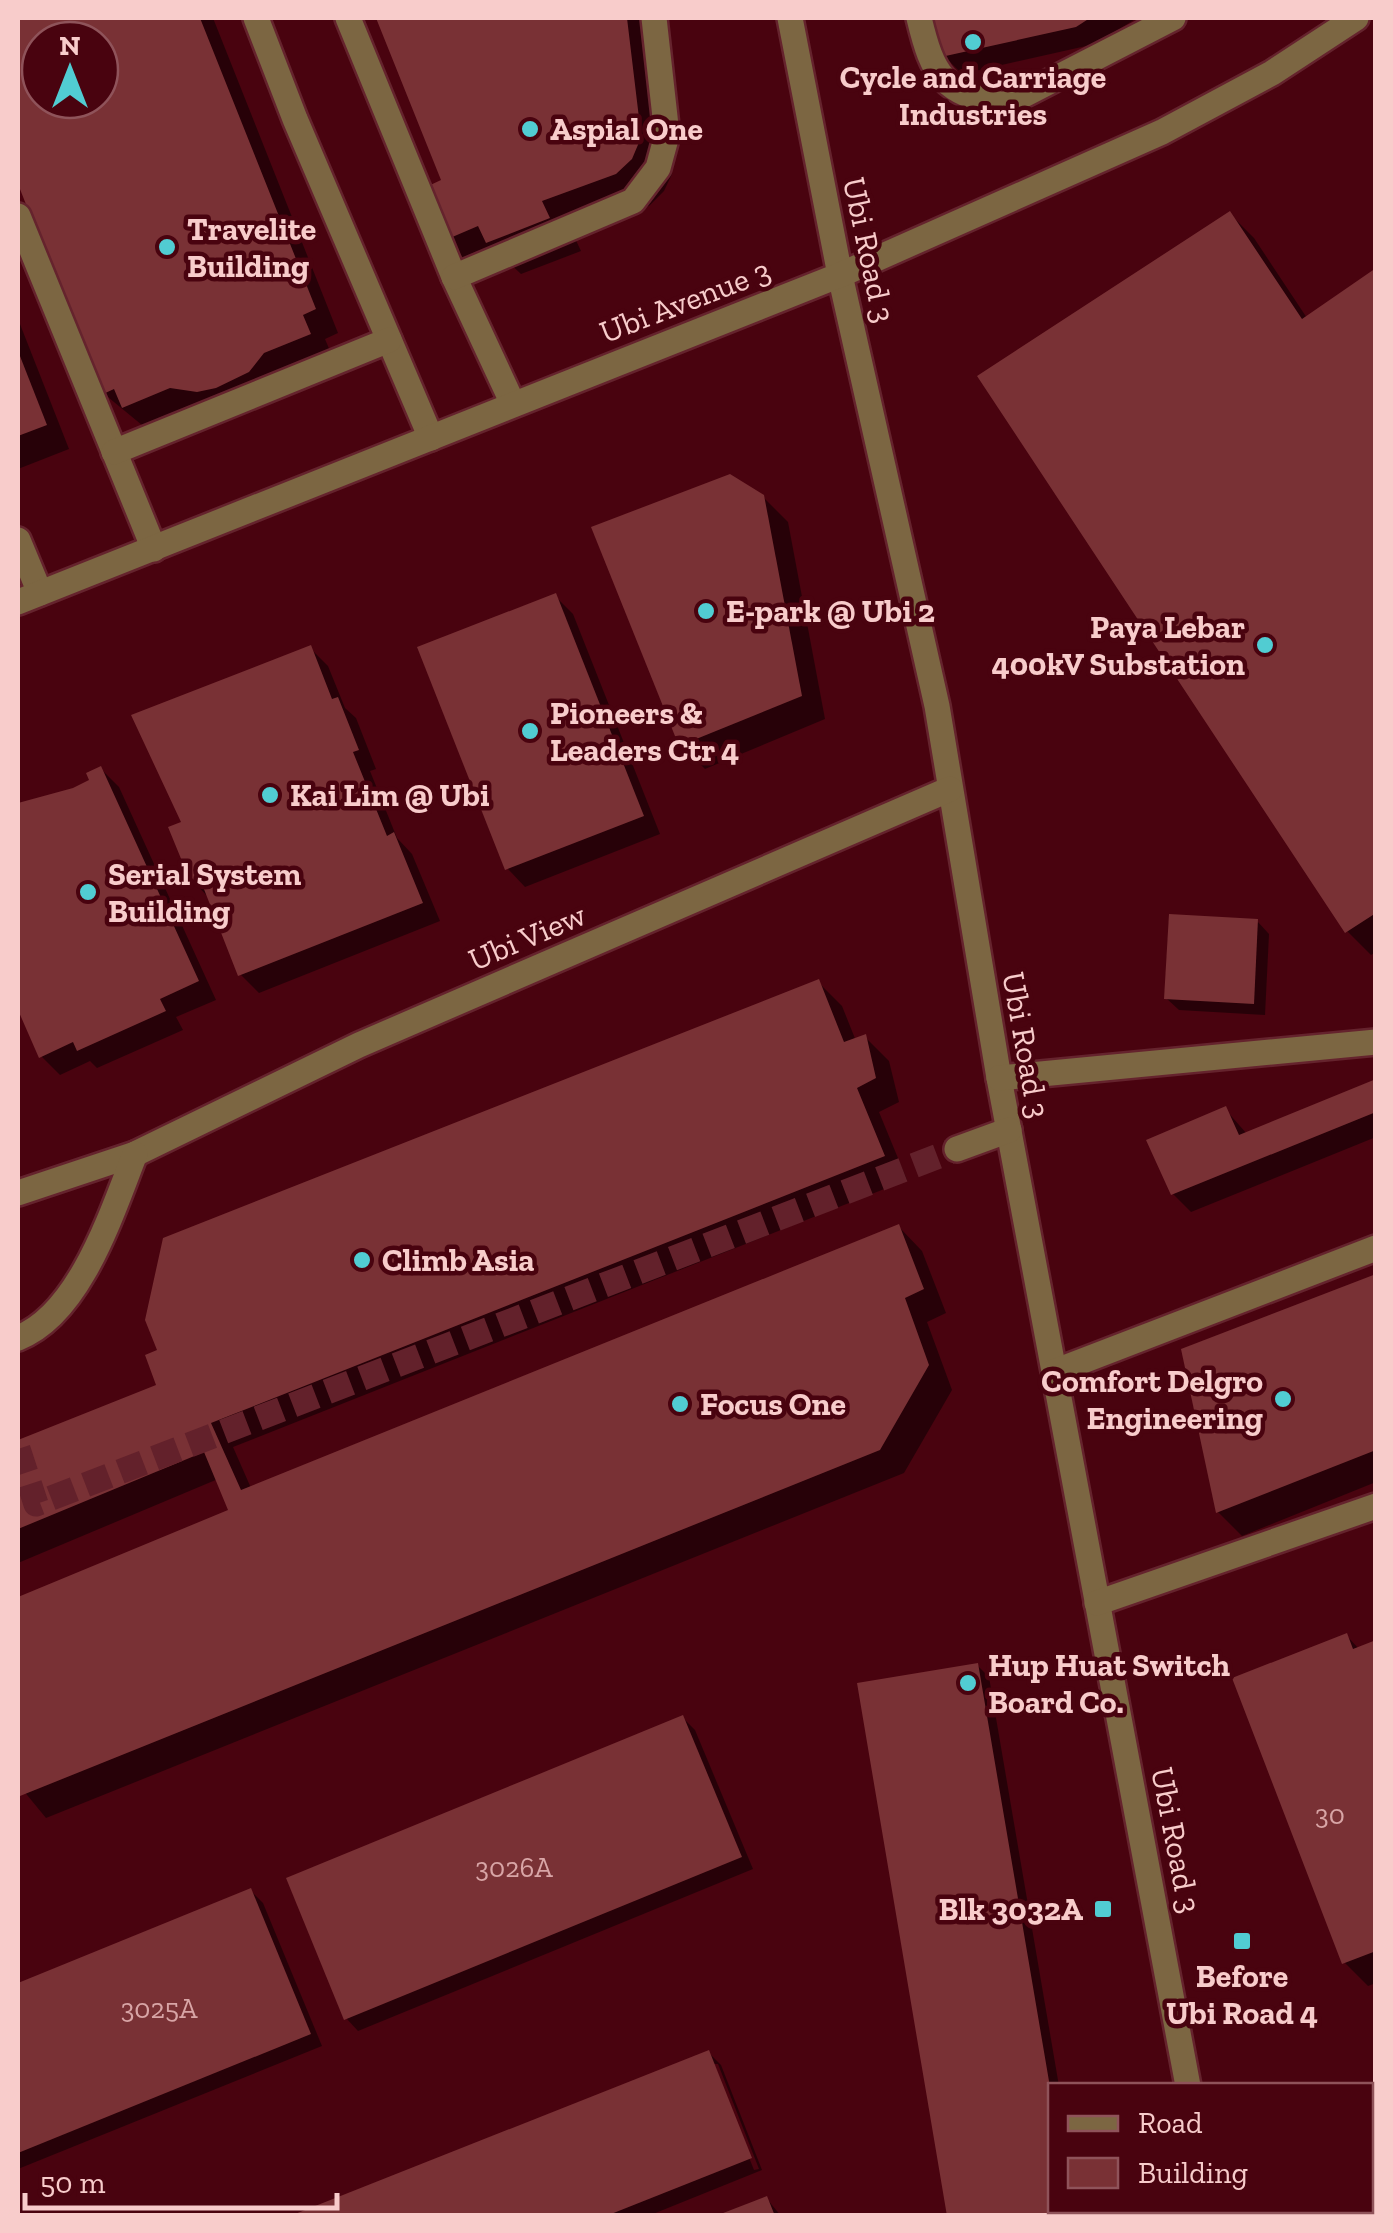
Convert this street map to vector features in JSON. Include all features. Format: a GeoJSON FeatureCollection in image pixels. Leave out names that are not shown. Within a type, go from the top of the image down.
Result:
{"type":"FeatureCollection","features":[{"type":"Feature","properties":{"kind":"street"},"geometry":{"type":"LineString","coordinates":[[256,18],[431,438]]}},
{"type":"Feature","properties":{"kind":"street"},"geometry":{"type":"LineString","coordinates":[[348,18],[454,277],[513,404]]}},
{"type":"Feature","properties":{"kind":"street"},"geometry":{"type":"LineString","coordinates":[[454,277],[633,201],[658,168],[667,135],[654,18]]}},
{"type":"Feature","properties":{"kind":"street","name":"Ubi Road 3"},"geometry":{"type":"LineString","coordinates":[[790,18],[840,275],[937,706],[999,1078],[1187,2083]]}},
{"type":"Feature","properties":{"kind":"street"},"geometry":{"type":"LineString","coordinates":[[918,18],[939,77],[977,100],[1004,105],[1173,18]]}},
{"type":"Feature","properties":{"kind":"street","name":"Ubi Avenue 3"},"geometry":{"type":"LineString","coordinates":[[29,598],[840,275],[1162,132],[1272,73],[1356,18]]}},
{"type":"Feature","properties":{"kind":"street"},"geometry":{"type":"LineString","coordinates":[[18,216],[154,549]]}},
{"type":"Feature","properties":{"kind":"street"},"geometry":{"type":"LineString","coordinates":[[114,452],[389,340]]}},
{"type":"Feature","properties":{"kind":"street"},"geometry":{"type":"LineString","coordinates":[[18,540],[29,598]]}},
{"type":"Feature","properties":{"kind":"street","name":"Ubi View"},"geometry":{"type":"LineString","coordinates":[[18,1194],[135,1154],[359,1045],[950,789]]}},
{"type":"Feature","properties":{"kind":"street"},"geometry":{"type":"LineString","coordinates":[[999,1078],[1376,1042]]}},
{"type":"Feature","properties":{"kind":"street"},"geometry":{"type":"LineString","coordinates":[[957,1149],[1009,1130]]}},
{"type":"Feature","properties":{"kind":"street"},"geometry":{"type":"LineString","coordinates":[[18,1338],[29,1334],[71,1294],[108,1224],[135,1154]]}},
{"type":"Feature","properties":{"kind":"street"},"geometry":{"type":"LineString","coordinates":[[1054,1372],[1376,1248]]}},
{"type":"Feature","properties":{"kind":"street"},"geometry":{"type":"LineString","coordinates":[[1098,1603],[1376,1506]]}},
{"type":"Feature","properties":{"kind":"building","name":"Travelite Building"},"geometry":{"type":"Polygon","coordinates":[[[18,18],[200,18],[316,309],[303,315],[311,334],[264,353],[249,372],[216,388],[197,392],[170,388],[122,408],[114,389],[101,395],[18,184],[18,18]]]}},
{"type":"Feature","properties":{"kind":"building","name":"Aspial One"},"geometry":{"type":"Polygon","coordinates":[[[376,18],[627,18],[640,140],[632,159],[616,174],[542,201],[550,218],[486,243],[478,226],[443,241],[424,188],[441,180],[376,18]]]}},
{"type":"Feature","properties":{"kind":"building","name":"Cycle and Carriage Industries"},"geometry":{"type":"Polygon","coordinates":[[[934,18],[1090,18],[1076,27],[941,57],[934,18]]]}},
{"type":"Feature","properties":{"kind":"building","name":"Paya Lebar 400kV Substation"},"geometry":{"type":"Polygon","coordinates":[[[1230,211],[1302,319],[1376,268],[1376,913],[1345,933],[977,376],[1230,211]]]}},
{"type":"Feature","properties":{"kind":"building"},"geometry":{"type":"Polygon","coordinates":[[[18,351],[47,425],[18,436],[18,351]]]}},
{"type":"Feature","properties":{"kind":"building","name":"E-park @ Ubi 2"},"geometry":{"type":"Polygon","coordinates":[[[730,474],[764,495],[802,696],[679,746],[591,527],[730,474]]]}},
{"type":"Feature","properties":{"kind":"building","name":"Pioneers & Leaders Ctr 4"},"geometry":{"type":"Polygon","coordinates":[[[556,593],[644,816],[505,870],[417,647],[556,593]]]}},
{"type":"Feature","properties":{"kind":"building","name":"Kai Lim @ Ubi"},"geometry":{"type":"Polygon","coordinates":[[[311,645],[332,699],[338,697],[359,750],[353,752],[387,836],[394,832],[423,903],[238,976],[200,879],[191,883],[168,827],[181,822],[131,715],[311,645]]]}},
{"type":"Feature","properties":{"kind":"building","name":"Serial System Building"},"geometry":{"type":"Polygon","coordinates":[[[101,766],[199,981],[160,999],[166,1011],[77,1051],[73,1042],[39,1058],[18,1010],[18,803],[73,788],[89,780],[86,773],[101,766]]]}},
{"type":"Feature","properties":{"kind":"building"},"geometry":{"type":"Polygon","coordinates":[[[1169,914],[1258,919],[1254,1004],[1164,999],[1169,914]]]}},
{"type":"Feature","properties":{"kind":"building","name":"Focus One"},"geometry":{"type":"Polygon","coordinates":[[[819,979],[844,1042],[866,1034],[876,1078],[857,1088],[885,1156],[211,1423],[241,1490],[899,1224],[924,1289],[905,1298],[929,1365],[880,1450],[20,1796],[18,1597],[228,1510],[204,1452],[18,1529],[18,1440],[156,1385],[145,1355],[157,1350],[145,1320],[163,1238],[819,979]]]}},
{"type":"Feature","properties":{"kind":"building"},"geometry":{"type":"Polygon","coordinates":[[[1376,1079],[1376,1112],[1171,1195],[1146,1140],[1226,1106],[1239,1135],[1376,1079]]]}},
{"type":"Feature","properties":{"kind":"building","name":"Comfort Delgro Engineering"},"geometry":{"type":"Polygon","coordinates":[[[1376,1274],[1376,1450],[1216,1513],[1181,1349],[1376,1274]]]}},
{"type":"Feature","properties":{"kind":"building"},"geometry":{"type":"Polygon","coordinates":[[[1347,1633],[1353,1649],[1376,1640],[1376,1951],[1342,1964],[1232,1678],[1347,1633]]]}},
{"type":"Feature","properties":{"kind":"building"},"geometry":{"type":"Polygon","coordinates":[[[978,1663],[1049,2083],[1048,2213],[1072,2216],[947,2216],[857,1683],[978,1663]]]}},
{"type":"Feature","properties":{"kind":"building"},"geometry":{"type":"Polygon","coordinates":[[[683,1715],[742,1857],[344,2020],[286,1878],[683,1715]]]}},
{"type":"Feature","properties":{"kind":"building"},"geometry":{"type":"Polygon","coordinates":[[[251,1888],[311,2034],[18,2153],[18,1983],[251,1888]]]}},
{"type":"Feature","properties":{"kind":"building"},"geometry":{"type":"Polygon","coordinates":[[[709,2050],[752,2158],[606,2216],[290,2216],[709,2050]]]}},
{"type":"Feature","properties":{"kind":"building"},"geometry":{"type":"Polygon","coordinates":[[[767,2196],[775,2216],[718,2216],[718,2215],[767,2196]]]}},
{"type":"Feature","properties":{"kind":"tunnel"},"geometry":{"type":"LineString","coordinates":[[18,1449],[36,1504],[957,1149]]}},
{"type":"Feature","properties":{"kind":"place","name":"Cycle and Carriage Industries"},"geometry":{"type":"Point","coordinates":[973,42]}},
{"type":"Feature","properties":{"kind":"place","name":"Aspial One"},"geometry":{"type":"Point","coordinates":[530,129]}},
{"type":"Feature","properties":{"kind":"place","name":"Travelite Building"},"geometry":{"type":"Point","coordinates":[167,247]}},
{"type":"Feature","properties":{"kind":"place","name":"E-park @ Ubi 2"},"geometry":{"type":"Point","coordinates":[706,611]}},
{"type":"Feature","properties":{"kind":"place","name":"Paya Lebar 400kV Substation"},"geometry":{"type":"Point","coordinates":[1265,645]}},
{"type":"Feature","properties":{"kind":"place","name":"Pioneers & Leaders Ctr 4"},"geometry":{"type":"Point","coordinates":[530,731]}},
{"type":"Feature","properties":{"kind":"place","name":"Kai Lim @ Ubi"},"geometry":{"type":"Point","coordinates":[270,795]}},
{"type":"Feature","properties":{"kind":"place","name":"Serial System Building"},"geometry":{"type":"Point","coordinates":[88,892]}},
{"type":"Feature","properties":{"kind":"place","name":"Climb Asia"},"geometry":{"type":"Point","coordinates":[362,1260]}},
{"type":"Feature","properties":{"kind":"place","name":"Comfort Delgro Engineering"},"geometry":{"type":"Point","coordinates":[1283,1399]}},
{"type":"Feature","properties":{"kind":"place","name":"Focus One"},"geometry":{"type":"Point","coordinates":[680,1404]}},
{"type":"Feature","properties":{"kind":"place","name":"Hup Huat Switch Board Co."},"geometry":{"type":"Point","coordinates":[968,1683]}},
{"type":"Feature","properties":{"kind":"place","name":"Blk 3032A"},"geometry":{"type":"Point","coordinates":[1103,1909]}},
{"type":"Feature","properties":{"kind":"place","name":"Before Ubi Road 4"},"geometry":{"type":"Point","coordinates":[1242,1941]}}]}
